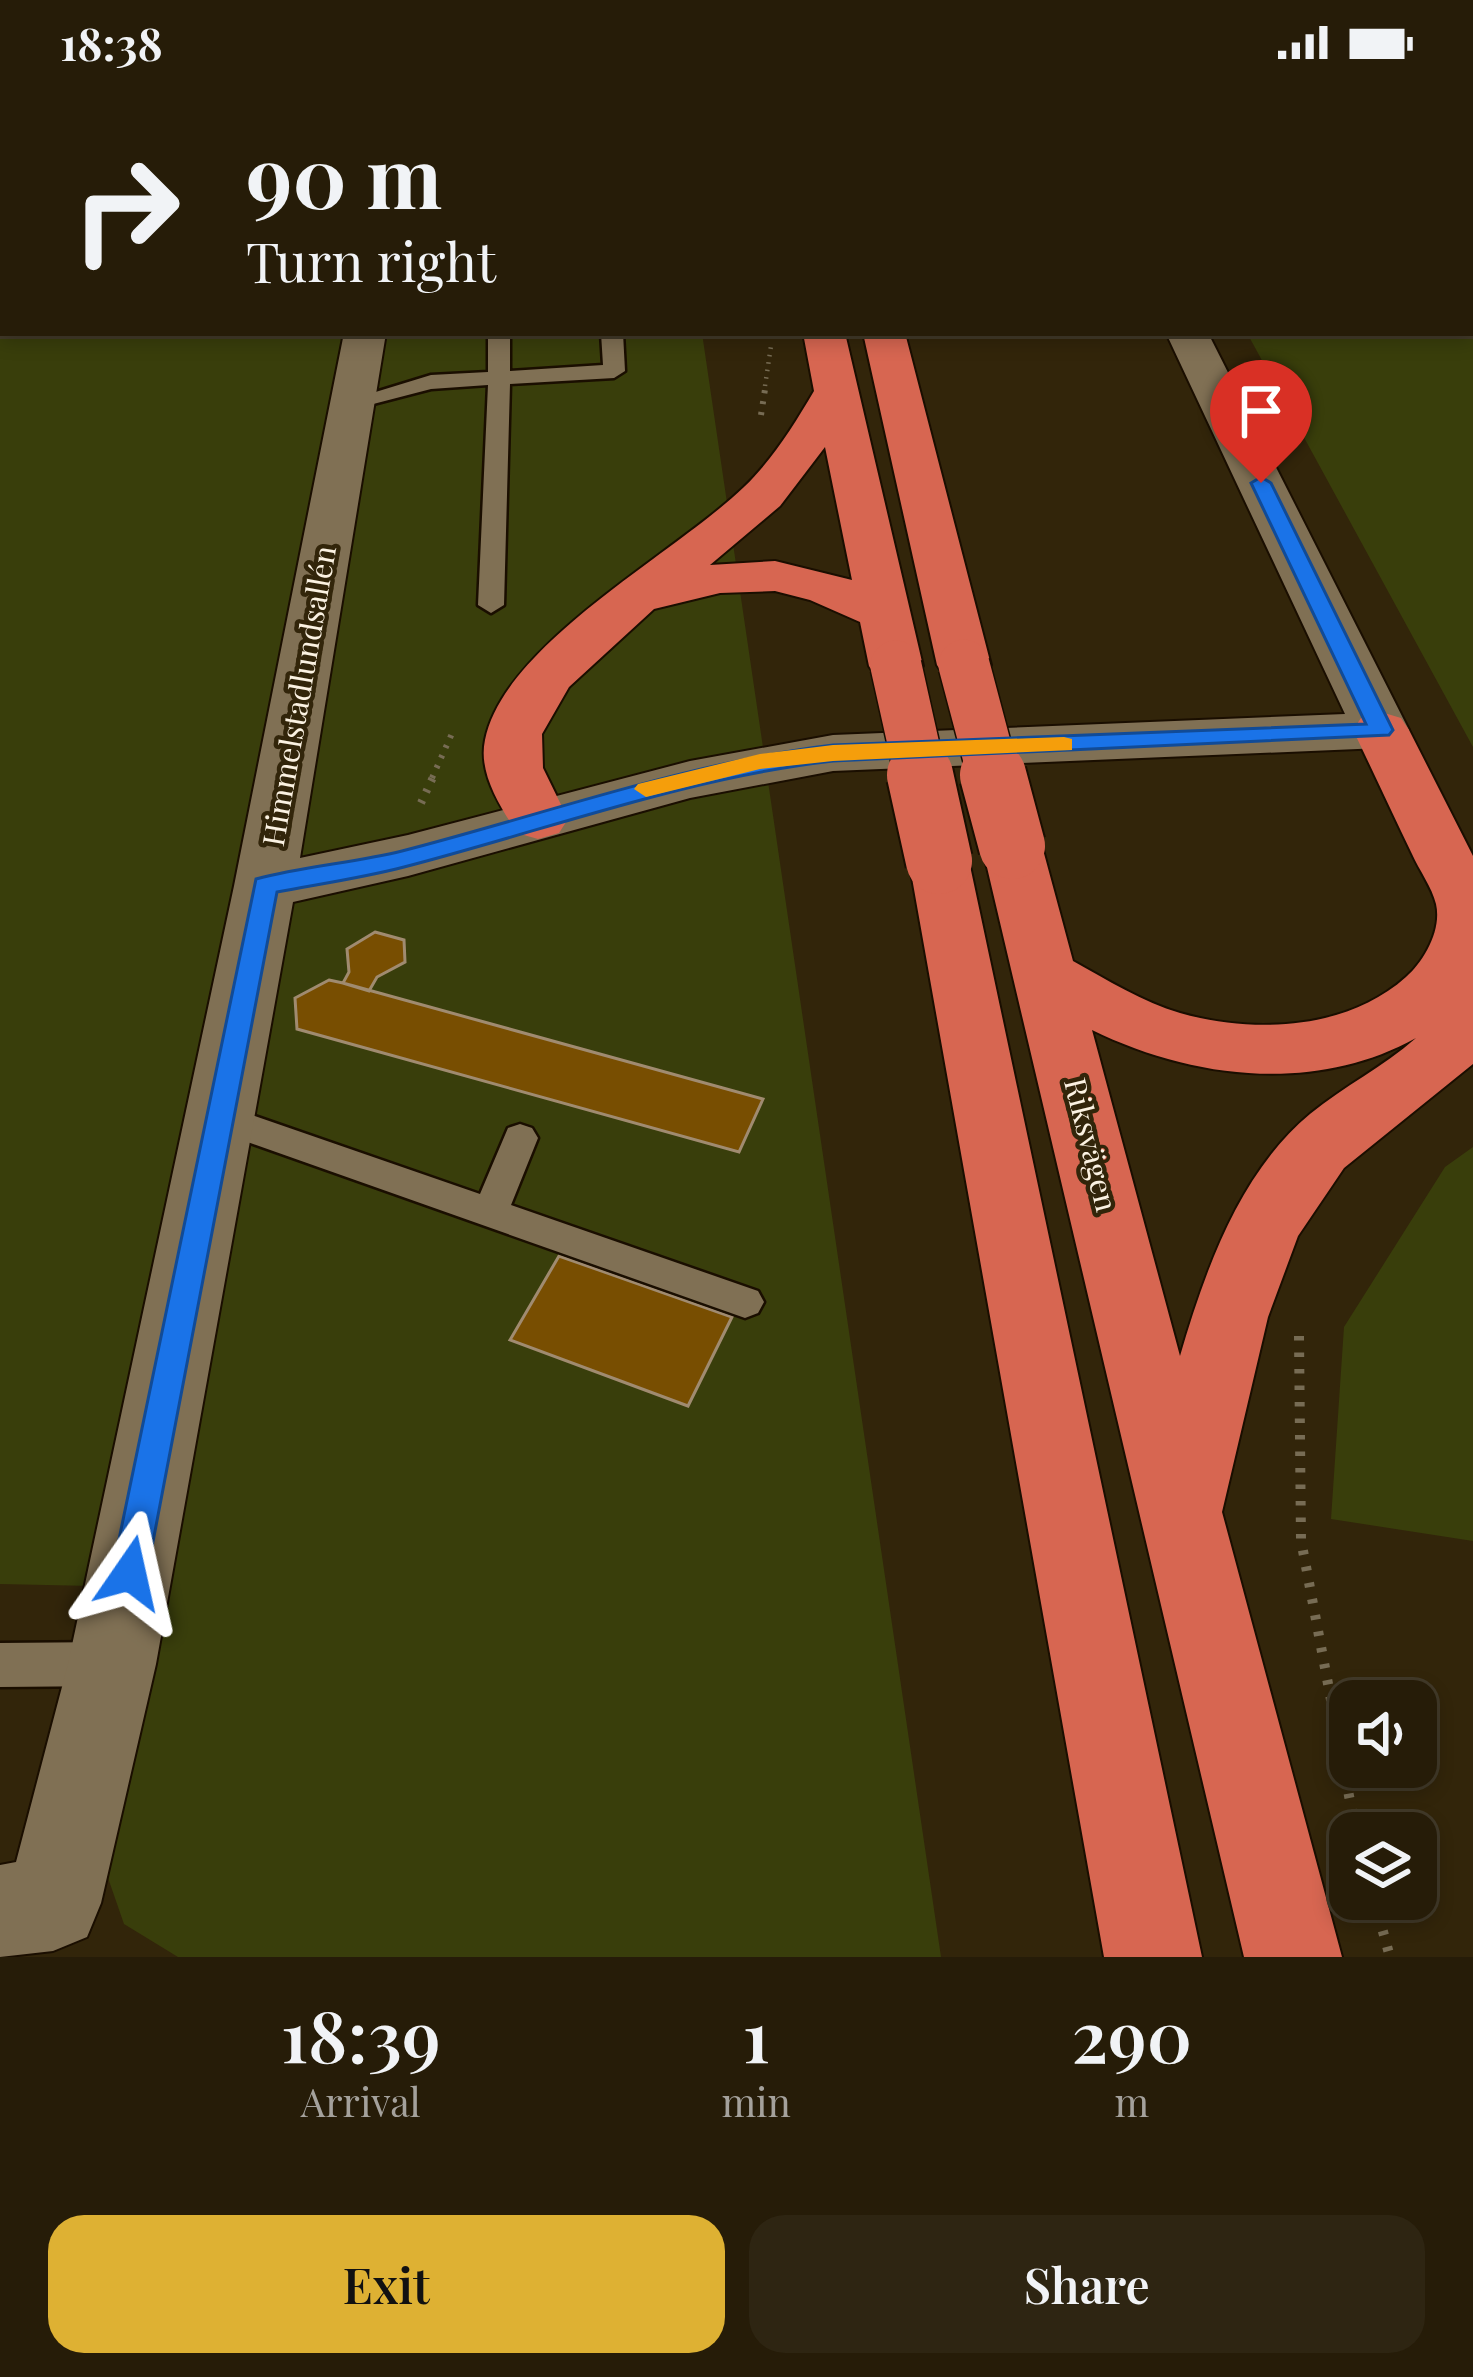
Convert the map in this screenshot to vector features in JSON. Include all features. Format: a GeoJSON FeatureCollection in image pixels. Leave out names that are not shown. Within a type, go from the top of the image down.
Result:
{"type":"FeatureCollection","features":[{"type":"Feature","properties":{"kind":"highway","name":"Riksvägen"},"geometry":{"type":"LineString","coordinates":[[825,336],[891,640],[975,854],[1047,976],[1293,1957]]}},
{"type":"Feature","properties":{"kind":"highway","name":"Riksvägen"},"geometry":{"type":"LineString","coordinates":[[885,336],[964,665],[975,854],[1153,1957]]}},
{"type":"Feature","properties":{"kind":"highway"},"geometry":{"type":"LineString","coordinates":[[538,819],[518,784],[511,756],[514,731],[529,701],[555,670],[766,493],[803,449],[836,392]]}},
{"type":"Feature","properties":{"kind":"highway"},"geometry":{"type":"LineString","coordinates":[[632,605],[715,578],[757,573],[809,579],[891,640]]}},
{"type":"Feature","properties":{"kind":"highway"},"geometry":{"type":"LineString","coordinates":[[1047,976],[1110,1012],[1174,1037],[1221,1046],[1284,1051],[1355,1039],[1399,1018],[1438,983],[1460,950],[1471,910],[1381,730]]}},
{"type":"Feature","properties":{"kind":"highway"},"geometry":{"type":"LineString","coordinates":[[1182,1514],[1229,1321],[1255,1249],[1282,1196],[1320,1147],[1466,1028],[1473,1009]]}},
{"type":"Feature","properties":{"kind":"street","name":"Himmelstadlundsallén"},"geometry":{"type":"LineString","coordinates":[[27,1908],[112,1664],[265,886],[365,336]]}},
{"type":"Feature","properties":{"kind":"street"},"geometry":{"type":"LineString","coordinates":[[265,886],[399,860],[690,777],[833,753],[1381,730],[1188,336]]}},
{"type":"Feature","properties":{"kind":"lane"},"geometry":{"type":"LineString","coordinates":[[491,605],[500,336]]}},
{"type":"Feature","properties":{"kind":"lane"},"geometry":{"type":"LineString","coordinates":[[354,402],[431,382],[614,371],[612,336]]}},
{"type":"Feature","properties":{"kind":"lane"},"geometry":{"type":"LineString","coordinates":[[220,1118],[745,1302]]}},
{"type":"Feature","properties":{"kind":"lane"},"geometry":{"type":"LineString","coordinates":[[490,1213],[520,1138]]}},
{"type":"Feature","properties":{"kind":"lane"},"geometry":{"type":"LineString","coordinates":[[0,1665],[112,1664]]}},
{"type":"Feature","properties":{"kind":"path"},"geometry":{"type":"LineString","coordinates":[[1299,1320],[1301,1540],[1352,1812]]}},
{"type":"Feature","properties":{"kind":"path"},"geometry":{"type":"LineString","coordinates":[[1380,1920],[1390,1957]]}},
{"type":"Feature","properties":{"kind":"green space"},"geometry":{"type":"Polygon","coordinates":[[[0,336],[702,336],[941,1957],[178,1957],[124,1924],[98,1849],[139,1587],[0,1584],[0,336]]]}},
{"type":"Feature","properties":{"kind":"green space"},"geometry":{"type":"Polygon","coordinates":[[[1249,336],[1473,336],[1473,747],[1249,336]]]}},
{"type":"Feature","properties":{"kind":"green space"},"geometry":{"type":"Polygon","coordinates":[[[1473,1147],[1473,1541],[1331,1519],[1344,1327],[1445,1167],[1473,1147]]]}},
{"type":"Feature","properties":{"kind":"building"},"geometry":{"type":"Polygon","coordinates":[[[375,932],[404,940],[405,962],[377,977],[369,991],[343,983],[349,972],[347,949],[375,932]]]}},
{"type":"Feature","properties":{"kind":"building"},"geometry":{"type":"Polygon","coordinates":[[[329,980],[763,1099],[739,1152],[297,1029],[295,998],[329,980]]]}},
{"type":"Feature","properties":{"kind":"building"},"geometry":{"type":"Polygon","coordinates":[[[559,1256],[732,1317],[688,1406],[510,1340],[559,1256]]]}},
{"type":"Feature","properties":{"kind":"slow traffic"},"geometry":{"type":"LineString","coordinates":[[646,789],[760,762],[833,753],[1064,744]]}},
{"type":"Feature","properties":{"kind":"route"},"geometry":{"type":"LineString","coordinates":[[130,1573],[265,886],[399,860],[690,777],[760,762],[833,753],[1381,730],[1261,483]]}}]}
